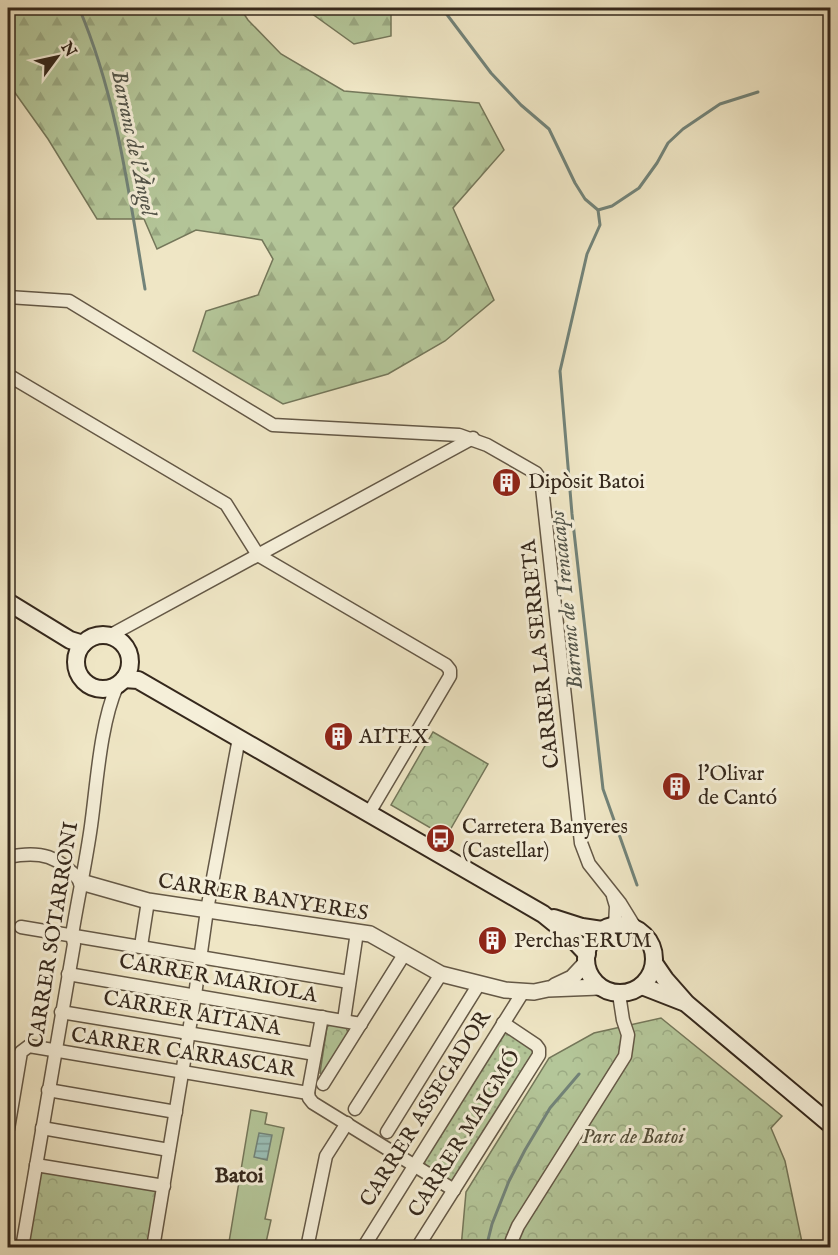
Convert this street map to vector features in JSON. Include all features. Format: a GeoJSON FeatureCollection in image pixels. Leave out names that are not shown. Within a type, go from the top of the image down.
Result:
{"type":"FeatureCollection","features":[{"type":"Feature","properties":{"kind":"main road"},"geometry":{"type":"LineString","coordinates":[[8,602],[76,646]]}},
{"type":"Feature","properties":{"kind":"main road"},"geometry":{"type":"LineString","coordinates":[[76,646],[95,636],[117,636],[130,657],[121,683]]}},
{"type":"Feature","properties":{"kind":"main road"},"geometry":{"type":"LineString","coordinates":[[76,646],[77,672],[88,686],[97,689],[121,683],[239,738],[543,914],[569,935],[586,958],[592,979],[599,987],[619,994],[633,991],[642,986],[652,972],[654,953],[650,943],[636,929],[627,926],[582,927],[543,914]]}},
{"type":"Feature","properties":{"kind":"main road"},"geometry":{"type":"LineString","coordinates":[[586,958],[590,944],[608,928]]}},
{"type":"Feature","properties":{"kind":"main road"},"geometry":{"type":"LineString","coordinates":[[654,963],[664,979],[687,1004],[831,1124]]}},
{"type":"Feature","properties":{"kind":"main road"},"geometry":{"type":"LineString","coordinates":[[642,986],[687,1004]]}},
{"type":"Feature","properties":{"kind":"street"},"geometry":{"type":"LineString","coordinates":[[8,297],[69,301],[273,425],[459,435],[472,438]]}},
{"type":"Feature","properties":{"kind":"street"},"geometry":{"type":"LineString","coordinates":[[8,375],[226,504],[258,555],[446,665],[450,670],[450,676],[369,813]]}},
{"type":"Feature","properties":{"kind":"street"},"geometry":{"type":"LineString","coordinates":[[117,636],[258,555],[472,438]]}},
{"type":"Feature","properties":{"kind":"street","name":"CARRER LA SERRETA"},"geometry":{"type":"LineString","coordinates":[[472,438],[536,473],[541,480],[581,843],[590,864],[620,903],[636,929]]}},
{"type":"Feature","properties":{"kind":"street","name":"CARRER SOTARRONI"},"geometry":{"type":"LineString","coordinates":[[22,1248],[74,944],[72,935],[81,882],[86,868],[101,753],[121,683]]}},
{"type":"Feature","properties":{"kind":"street"},"geometry":{"type":"LineString","coordinates":[[153,1248],[207,910],[239,738]]}},
{"type":"Feature","properties":{"kind":"street","name":"CARRER BANYERES"},"geometry":{"type":"LineString","coordinates":[[8,857],[32,854],[50,857],[62,862],[81,882],[148,901],[374,936],[441,974],[520,997],[548,989],[572,978],[586,958]]}},
{"type":"Feature","properties":{"kind":"street"},"geometry":{"type":"LineString","coordinates":[[608,928],[616,906],[613,895]]}},
{"type":"Feature","properties":{"kind":"street"},"geometry":{"type":"LineString","coordinates":[[141,946],[148,901]]}},
{"type":"Feature","properties":{"kind":"street"},"geometry":{"type":"LineString","coordinates":[[21,927],[349,982]]}},
{"type":"Feature","properties":{"kind":"street"},"geometry":{"type":"LineString","coordinates":[[344,1020],[357,932]]}},
{"type":"Feature","properties":{"kind":"street"},"geometry":{"type":"LineString","coordinates":[[323,1084],[405,953]]}},
{"type":"Feature","properties":{"kind":"street","name":"CARRER MARIOLA"},"geometry":{"type":"LineString","coordinates":[[68,974],[361,1024]]}},
{"type":"Feature","properties":{"kind":"street"},"geometry":{"type":"LineString","coordinates":[[355,1109],[441,974]]}},
{"type":"Feature","properties":{"kind":"street"},"geometry":{"type":"LineString","coordinates":[[387,1132],[479,984]]}},
{"type":"Feature","properties":{"kind":"street","name":"CARRER BANYERES"},"geometry":{"type":"LineString","coordinates":[[548,989],[599,987]]}},
{"type":"Feature","properties":{"kind":"street"},"geometry":{"type":"LineString","coordinates":[[513,1248],[518,1226],[626,1056],[628,1035],[619,994]]}},
{"type":"Feature","properties":{"kind":"street","name":"CARRER ASSEGADOR"},"geometry":{"type":"LineString","coordinates":[[363,1248],[520,997]]}},
{"type":"Feature","properties":{"kind":"street","name":"CARRER AITANA"},"geometry":{"type":"LineString","coordinates":[[62,1012],[315,1054]]}},
{"type":"Feature","properties":{"kind":"street"},"geometry":{"type":"LineString","coordinates":[[308,1093],[322,1017]]}},
{"type":"Feature","properties":{"kind":"street","name":"CARRER MAIGMÓ"},"geometry":{"type":"LineString","coordinates":[[417,1248],[539,1054],[536,1046],[503,1023]]}},
{"type":"Feature","properties":{"kind":"street","name":"CARRER CARRASCAR"},"geometry":{"type":"LineString","coordinates":[[8,1129],[21,1052],[29,1046],[308,1093],[310,1101],[454,1190]]}},
{"type":"Feature","properties":{"kind":"street"},"geometry":{"type":"LineString","coordinates":[[48,1090],[176,1112]]}},
{"type":"Feature","properties":{"kind":"street"},"geometry":{"type":"LineString","coordinates":[[307,1248],[326,1156],[346,1123]]}},
{"type":"Feature","properties":{"kind":"street"},"geometry":{"type":"LineString","coordinates":[[42,1128],[169,1149]]}},
{"type":"Feature","properties":{"kind":"street"},"geometry":{"type":"LineString","coordinates":[[36,1165],[164,1186]]}},
{"type":"Feature","properties":{"kind":"green space"},"geometry":{"type":"Polygon","coordinates":[[[8,8],[240,8],[248,20],[281,54],[344,91],[479,103],[504,150],[453,208],[494,300],[445,341],[388,374],[283,404],[193,351],[206,311],[258,295],[273,259],[262,240],[196,230],[157,249],[144,219],[97,219],[48,139],[8,83],[8,8]]]}},
{"type":"Feature","properties":{"kind":"green space"},"geometry":{"type":"Polygon","coordinates":[[[304,8],[391,8],[391,36],[354,44],[304,8]]]}},
{"type":"Feature","properties":{"kind":"green space"},"geometry":{"type":"Polygon","coordinates":[[[433,732],[488,764],[446,837],[391,805],[433,732]]]}},
{"type":"Feature","properties":{"kind":"green space","name":"Parc de Batoi"},"geometry":{"type":"Polygon","coordinates":[[[661,1018],[782,1116],[771,1128],[785,1161],[803,1247],[461,1248],[466,1192],[549,1058],[594,1033],[661,1018]]]}},
{"type":"Feature","properties":{"kind":"green space"},"geometry":{"type":"Polygon","coordinates":[[[331,1024],[346,1027],[348,1033],[322,1074],[320,1073],[327,1027],[331,1024]]]}},
{"type":"Feature","properties":{"kind":"green space"},"geometry":{"type":"Polygon","coordinates":[[[508,1030],[532,1049],[533,1053],[452,1183],[425,1165],[424,1160],[503,1031],[508,1030]]]}},
{"type":"Feature","properties":{"kind":"green space"},"geometry":{"type":"Polygon","coordinates":[[[251,1110],[267,1113],[265,1124],[284,1128],[265,1219],[271,1220],[265,1247],[228,1248],[251,1110]]]}},
{"type":"Feature","properties":{"kind":"green space"},"geometry":{"type":"Polygon","coordinates":[[[43,1172],[155,1189],[157,1193],[148,1247],[27,1248],[39,1174],[43,1172]]]}},
{"type":"Feature","properties":{"kind":"water"},"geometry":{"type":"Polygon","coordinates":[[[259,1133],[272,1135],[267,1160],[254,1157],[259,1133]]]}},
{"type":"Feature","properties":{"kind":"waterway","name":"Barranc de l'Àngel"},"geometry":{"type":"LineString","coordinates":[[79,8],[103,76],[112,111],[127,182],[145,289]]}},
{"type":"Feature","properties":{"kind":"waterway","name":"Barranc de Trencacaps"},"geometry":{"type":"LineString","coordinates":[[442,8],[491,73],[521,105],[549,129],[575,183],[585,199],[598,210],[600,225],[587,254],[560,371],[572,514],[603,789],[637,885]]}},
{"type":"Feature","properties":{"kind":"waterway"},"geometry":{"type":"LineString","coordinates":[[598,210],[612,206],[639,188],[668,143],[683,129],[720,104],[758,92]]}},
{"type":"Feature","properties":{"kind":"waterway","name":"Barranc de Trencacaps"},"geometry":{"type":"LineString","coordinates":[[486,1248],[492,1224],[509,1181],[525,1150],[550,1108],[579,1074]]}},
{"type":"Feature","properties":{"kind":"place","name":"Dipòsit Batoi"},"geometry":{"type":"Point","coordinates":[507,482]}},
{"type":"Feature","properties":{"kind":"place","name":"AITEX"},"geometry":{"type":"Point","coordinates":[338,737]}},
{"type":"Feature","properties":{"kind":"place","name":"l'Olivar de Cantó"},"geometry":{"type":"Point","coordinates":[677,786]}},
{"type":"Feature","properties":{"kind":"place","name":"Carretera Banyeres (Castellar)"},"geometry":{"type":"Point","coordinates":[441,839]}},
{"type":"Feature","properties":{"kind":"place","name":"Perchas ERUM"},"geometry":{"type":"Point","coordinates":[493,941]}},
{"type":"Feature","properties":{"kind":"district","name":"Batoi"},"geometry":{"type":"Point","coordinates":[239,1176]}}]}
